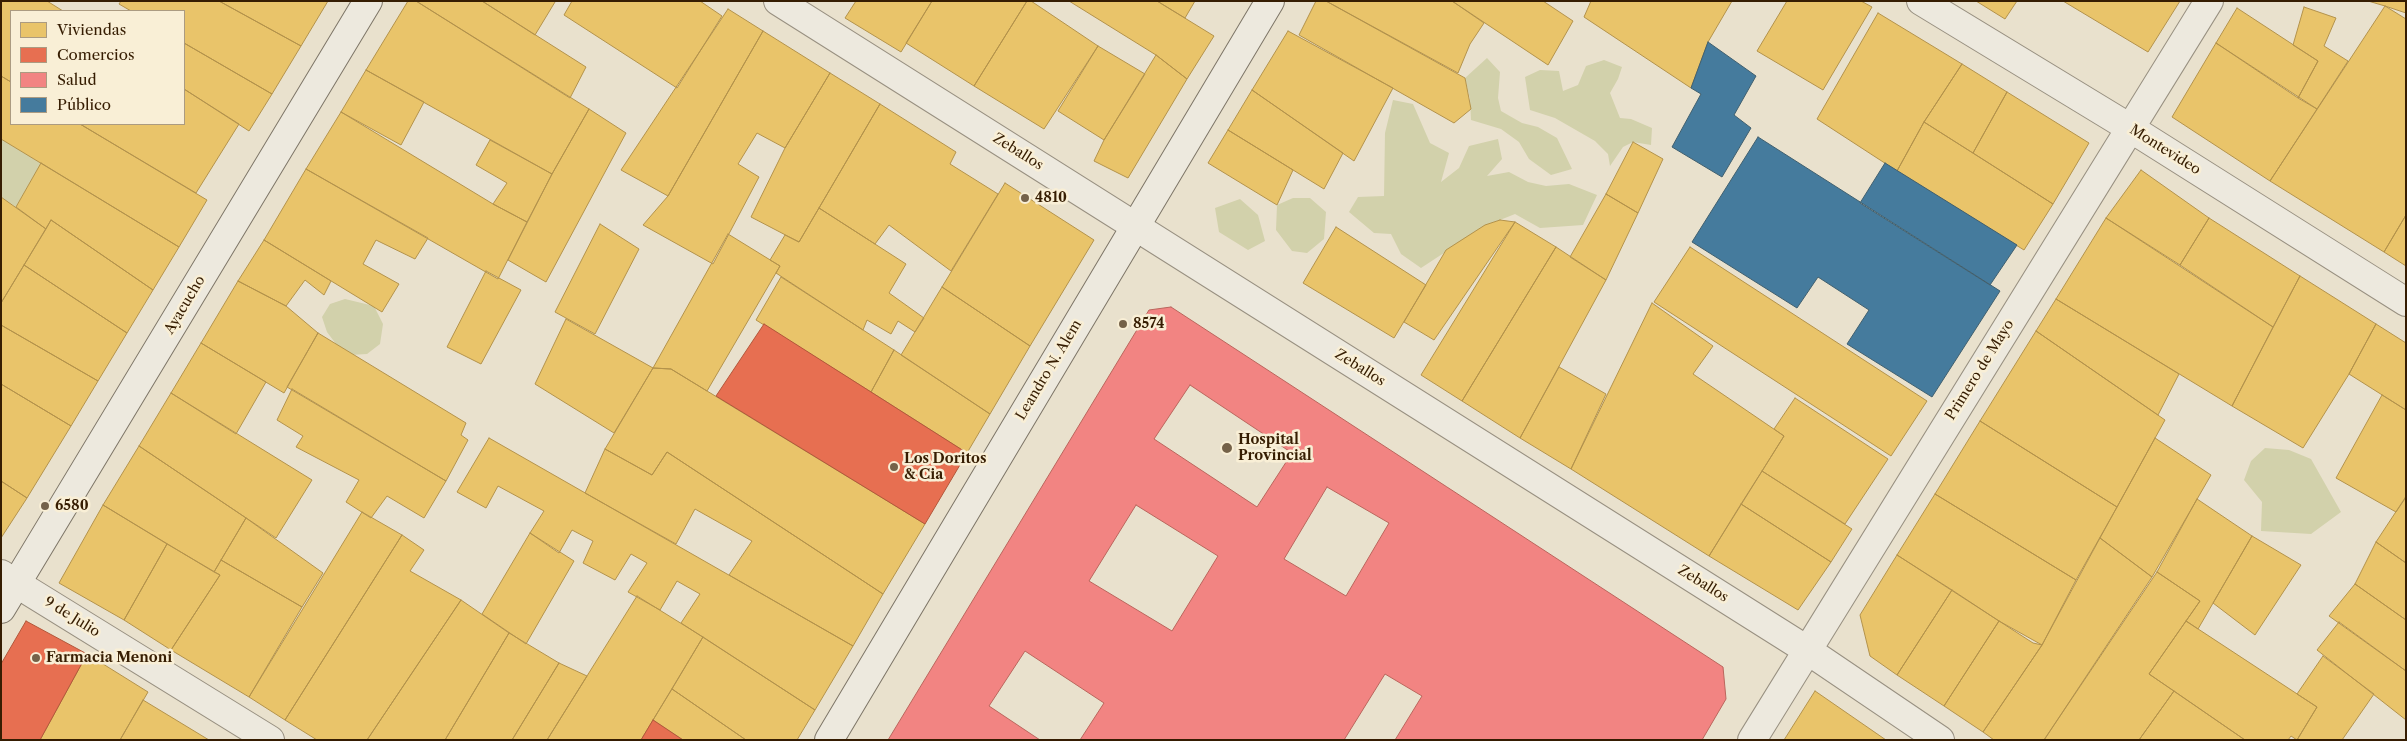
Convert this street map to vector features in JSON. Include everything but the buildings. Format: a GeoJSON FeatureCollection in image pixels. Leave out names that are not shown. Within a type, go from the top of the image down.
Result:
{"type":"FeatureCollection","features":[{"type":"Feature","properties":{"kind":"street","name":"Ayacucho"},"geometry":{"type":"LineString","coordinates":[[1,609],[9,578],[368,1]]}},
{"type":"Feature","properties":{"kind":"street","name":"Zeballos"},"geometry":{"type":"LineString","coordinates":[[778,1],[1807,650],[1940,740]]}},
{"type":"Feature","properties":{"kind":"street","name":"Leandro N. Alem"},"geometry":{"type":"LineString","coordinates":[[829,740],[1270,1]]}},
{"type":"Feature","properties":{"kind":"street","name":"Montevideo"},"geometry":{"type":"LineString","coordinates":[[1922,1],[2130,128],[2406,302]]}},
{"type":"Feature","properties":{"kind":"street","name":"Primero de Mayo"},"geometry":{"type":"LineString","coordinates":[[1752,740],[2209,1]]}},
{"type":"Feature","properties":{"kind":"street","name":"9 de Julio"},"geometry":{"type":"LineString","coordinates":[[9,578],[270,740]]}},
{"type":"Feature","properties":{"kind":"green space"},"geometry":{"type":"Polygon","coordinates":[[[1487,58],[1500,72],[1498,98],[1501,111],[1522,123],[1538,127],[1557,138],[1572,169],[1551,175],[1529,159],[1519,142],[1501,129],[1471,120],[1470,99],[1465,78],[1487,58]]]}},
{"type":"Feature","properties":{"kind":"green space"},"geometry":{"type":"Polygon","coordinates":[[[1604,60],[1622,67],[1610,93],[1620,118],[1631,119],[1652,128],[1651,145],[1633,142],[1623,147],[1610,166],[1608,154],[1595,141],[1555,118],[1530,110],[1525,77],[1540,70],[1559,71],[1563,91],[1578,85],[1586,66],[1604,60]]]}},
{"type":"Feature","properties":{"kind":"green space"},"geometry":{"type":"Polygon","coordinates":[[[1393,100],[1413,104],[1430,143],[1449,153],[1441,182],[1459,168],[1469,146],[1498,139],[1502,159],[1487,176],[1509,172],[1528,182],[1546,186],[1569,184],[1597,195],[1583,225],[1540,228],[1515,214],[1485,226],[1421,268],[1401,254],[1391,234],[1374,233],[1349,212],[1358,197],[1384,196],[1385,133],[1393,100]]]}},
{"type":"Feature","properties":{"kind":"green space"},"geometry":{"type":"Polygon","coordinates":[[[1,139],[41,163],[16,207],[1,197],[1,139]]]}},
{"type":"Feature","properties":{"kind":"green space"},"geometry":{"type":"Polygon","coordinates":[[[1293,198],[1310,198],[1326,212],[1324,239],[1307,253],[1292,251],[1276,230],[1277,205],[1293,198]]]}},
{"type":"Feature","properties":{"kind":"green space"},"geometry":{"type":"Polygon","coordinates":[[[1240,199],[1258,215],[1265,241],[1248,250],[1219,232],[1215,208],[1240,199]]]}},
{"type":"Feature","properties":{"kind":"green space"},"geometry":{"type":"Polygon","coordinates":[[[345,299],[374,306],[383,324],[380,344],[367,354],[350,355],[339,348],[327,332],[322,317],[330,304],[345,299]]]}},
{"type":"Feature","properties":{"kind":"green space"},"geometry":{"type":"Polygon","coordinates":[[[2265,448],[2289,450],[2311,459],[2341,512],[2311,534],[2261,531],[2262,502],[2244,480],[2251,461],[2265,448]]]}},
{"type":"Feature","properties":{"kind":"place","name":"4810"},"geometry":{"type":"Point","coordinates":[1025,198]}},
{"type":"Feature","properties":{"kind":"place","name":"8574"},"geometry":{"type":"Point","coordinates":[1123,324]}},
{"type":"Feature","properties":{"kind":"place","name":"Hospital Provincial"},"geometry":{"type":"Point","coordinates":[1227,448]}},
{"type":"Feature","properties":{"kind":"place","name":"Los Doritos & Cia"},"geometry":{"type":"Point","coordinates":[894,467]}},
{"type":"Feature","properties":{"kind":"place","name":"6580"},"geometry":{"type":"Point","coordinates":[45,506]}},
{"type":"Feature","properties":{"kind":"place","name":"Farmacia Menoni"},"geometry":{"type":"Point","coordinates":[36,658]}}]}
